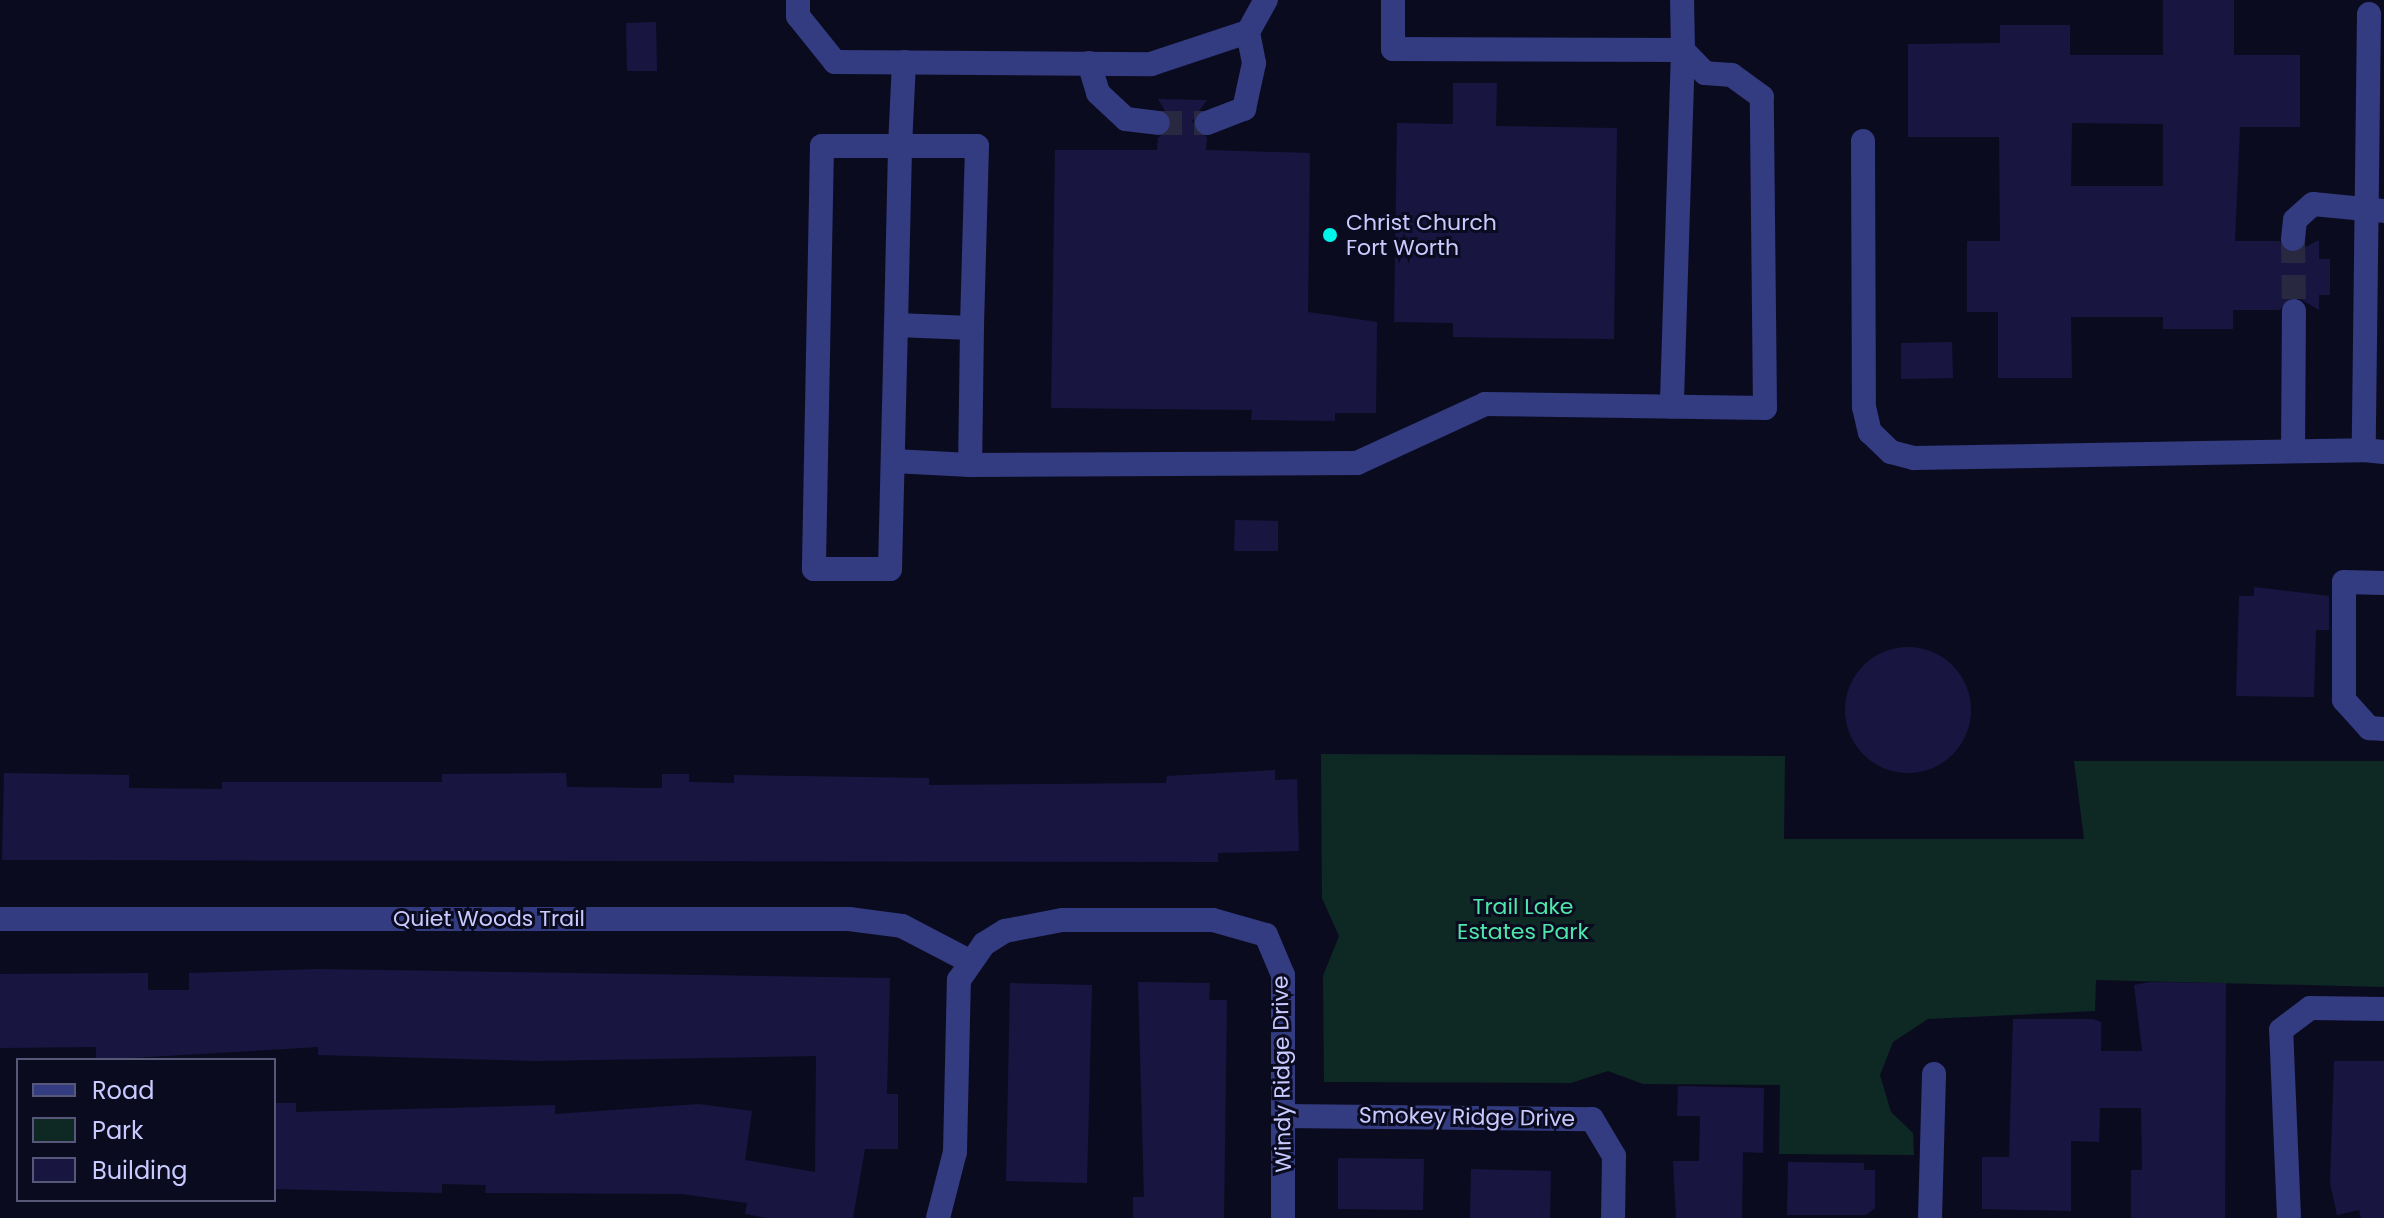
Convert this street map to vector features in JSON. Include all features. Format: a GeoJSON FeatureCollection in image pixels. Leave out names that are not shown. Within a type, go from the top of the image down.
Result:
{"type":"FeatureCollection","features":[{"type":"Feature","properties":{"kind":"street"},"geometry":{"type":"LineString","coordinates":[[798,0],[798,16],[835,62],[1151,64],[1248,32]]}},
{"type":"Feature","properties":{"kind":"street"},"geometry":{"type":"LineString","coordinates":[[1207,123],[1244,109],[1254,63],[1248,32],[1266,0]]}},
{"type":"Feature","properties":{"kind":"street"},"geometry":{"type":"LineString","coordinates":[[893,461],[970,465],[1357,463],[1485,404],[1765,408],[1762,97],[1732,75],[1705,73],[1683,50],[1393,49],[1393,0]]}},
{"type":"Feature","properties":{"kind":"street"},"geometry":{"type":"LineString","coordinates":[[1672,407],[1682,0]]}},
{"type":"Feature","properties":{"kind":"street"},"geometry":{"type":"LineString","coordinates":[[1863,141],[1864,407],[1870,432],[1891,452],[1914,458],[2374,451],[2375,211],[2369,14]]}},
{"type":"Feature","properties":{"kind":"street"},"geometry":{"type":"LineString","coordinates":[[904,62],[900,146],[890,569],[814,569],[822,146],[900,146],[977,146],[970,465]]}},
{"type":"Feature","properties":{"kind":"street"},"geometry":{"type":"LineString","coordinates":[[1089,63],[1098,93],[1126,119],[1158,123]]}},
{"type":"Feature","properties":{"kind":"street"},"geometry":{"type":"LineString","coordinates":[[2293,239],[2295,220],[2313,204],[2375,211]]}},
{"type":"Feature","properties":{"kind":"street"},"geometry":{"type":"LineString","coordinates":[[2293,451],[2294,311]]}},
{"type":"Feature","properties":{"kind":"street"},"geometry":{"type":"LineString","coordinates":[[896,325],[972,328]]}},
{"type":"Feature","properties":{"kind":"street"},"geometry":{"type":"LineString","coordinates":[[2384,583],[2344,582],[2344,700],[2369,728],[2384,729]]}},
{"type":"Feature","properties":{"kind":"street","name":"Quiet Woods Trail"},"geometry":{"type":"LineString","coordinates":[[0,919],[849,919],[902,926],[969,961]]}},
{"type":"Feature","properties":{"kind":"street","name":"Windy Ridge Drive"},"geometry":{"type":"LineString","coordinates":[[969,961],[1005,931],[1038,922],[1213,920],[1266,935],[1283,975],[1283,1218]]}},
{"type":"Feature","properties":{"kind":"street"},"geometry":{"type":"LineString","coordinates":[[938,1218],[955,1152],[954,999],[969,961]]}},
{"type":"Feature","properties":{"kind":"street"},"geometry":{"type":"LineString","coordinates":[[2289,1218],[2281,1030],[2310,1008],[2384,1009]]}},
{"type":"Feature","properties":{"kind":"street"},"geometry":{"type":"LineString","coordinates":[[1930,1218],[1934,1074]]}},
{"type":"Feature","properties":{"kind":"street","name":"Smokey Ridge Drive"},"geometry":{"type":"LineString","coordinates":[[1283,1116],[1592,1119],[1614,1156],[1613,1218]]}},
{"type":"Feature","properties":{"kind":"green space","name":"Trail Lake Estates Park"},"geometry":{"type":"Polygon","coordinates":[[[1321,754],[1785,756],[1784,839],[2084,839],[2074,761],[2384,761],[2384,987],[2096,980],[2095,1011],[1928,1019],[1893,1042],[1880,1075],[1891,1112],[1913,1133],[1914,1155],[1779,1154],[1780,1085],[1643,1084],[1608,1071],[1571,1083],[1324,1082],[1323,976],[1339,936],[1322,898],[1321,754]]]}},
{"type":"Feature","properties":{"kind":"building"},"geometry":{"type":"Polygon","coordinates":[[[2163,0],[2234,0],[2234,55],[2300,55],[2300,127],[2240,127],[2235,241],[2279,241],[2292,254],[2319,240],[2319,259],[2330,259],[2330,295],[2319,295],[2319,310],[2295,296],[2279,310],[2233,310],[2233,329],[2163,329],[2163,317],[2071,317],[2072,378],[1998,378],[1998,312],[1967,312],[1967,241],[2000,241],[1999,137],[1908,137],[1908,44],[2000,43],[2000,25],[2070,25],[2070,55],[2163,55],[2163,0]],[[2072,123],[2071,186],[2163,186],[2163,124],[2072,123]]]}},
{"type":"Feature","properties":{"kind":"building"},"geometry":{"type":"Polygon","coordinates":[[[656,22],[657,71],[627,71],[626,23],[656,22]]]}},
{"type":"Feature","properties":{"kind":"building"},"geometry":{"type":"Polygon","coordinates":[[[1453,83],[1497,83],[1496,126],[1617,128],[1614,339],[1453,337],[1453,323],[1394,322],[1397,123],[1453,124],[1453,83]]]}},
{"type":"Feature","properties":{"kind":"building"},"geometry":{"type":"Polygon","coordinates":[[[1158,99],[1207,100],[1192,121],[1207,138],[1206,150],[1310,153],[1308,312],[1377,322],[1376,413],[1335,413],[1335,421],[1251,420],[1252,410],[1051,408],[1055,150],[1157,150],[1158,138],[1173,124],[1158,99]]]}},
{"type":"Feature","properties":{"kind":"building"},"geometry":{"type":"Polygon","coordinates":[[[1952,342],[1953,378],[1901,379],[1901,343],[1952,342]]]}},
{"type":"Feature","properties":{"kind":"building"},"geometry":{"type":"Polygon","coordinates":[[[1235,520],[1278,521],[1278,551],[1234,551],[1235,520]]]}},
{"type":"Feature","properties":{"kind":"building"},"geometry":{"type":"Polygon","coordinates":[[[2254,587],[2329,596],[2329,630],[2316,630],[2314,697],[2236,696],[2239,596],[2254,596],[2254,587]]]}},
{"type":"Feature","properties":{"kind":"building"},"geometry":{"type":"Polygon","coordinates":[[[1908,647],[1932,651],[1953,665],[1967,686],[1971,710],[1967,734],[1953,755],[1932,769],[1908,773],[1884,769],[1863,755],[1849,734],[1845,710],[1849,686],[1863,665],[1884,651],[1908,647]]]}},
{"type":"Feature","properties":{"kind":"building"},"geometry":{"type":"Polygon","coordinates":[[[1275,770],[1275,780],[1297,779],[1299,851],[1218,853],[1218,862],[2,860],[4,773],[129,775],[129,788],[222,789],[222,782],[442,782],[442,774],[566,773],[567,787],[662,788],[662,774],[689,774],[689,782],[734,783],[734,775],[929,778],[929,785],[1166,783],[1167,776],[1275,770]]]}},
{"type":"Feature","properties":{"kind":"building"},"geometry":{"type":"Polygon","coordinates":[[[317,969],[890,978],[887,1094],[898,1094],[898,1149],[865,1149],[853,1218],[767,1218],[745,1214],[747,1203],[682,1194],[485,1193],[486,1185],[442,1184],[442,1193],[276,1189],[276,1103],[296,1103],[296,1112],[555,1105],[555,1114],[699,1104],[752,1111],[745,1160],[815,1172],[816,1056],[538,1061],[318,1055],[318,1047],[96,1058],[96,1047],[0,1048],[0,974],[148,973],[148,990],[189,990],[189,973],[317,969]]]}},
{"type":"Feature","properties":{"kind":"building"},"geometry":{"type":"Polygon","coordinates":[[[1138,982],[1210,983],[1209,1000],[1227,1000],[1224,1218],[1133,1218],[1133,1197],[1144,1197],[1138,982]]]}},
{"type":"Feature","properties":{"kind":"building"},"geometry":{"type":"Polygon","coordinates":[[[2150,982],[2226,983],[2225,1218],[2131,1218],[2131,1170],[2142,1170],[2141,1108],[2100,1108],[2099,1142],[2071,1141],[2071,1211],[1982,1209],[1982,1157],[2009,1157],[2013,1019],[2093,1019],[2101,1022],[2101,1051],[2142,1051],[2134,985],[2150,982]]]}},
{"type":"Feature","properties":{"kind":"building"},"geometry":{"type":"Polygon","coordinates":[[[1010,983],[1092,985],[1087,1183],[1006,1181],[1010,983]]]}},
{"type":"Feature","properties":{"kind":"building"},"geometry":{"type":"Polygon","coordinates":[[[2334,1061],[2384,1061],[2384,1218],[2361,1218],[2359,1210],[2337,1215],[2330,1183],[2334,1061]]]}},
{"type":"Feature","properties":{"kind":"building"},"geometry":{"type":"Polygon","coordinates":[[[1678,1086],[1764,1088],[1763,1153],[1743,1152],[1742,1218],[1676,1218],[1673,1161],[1699,1161],[1700,1116],[1677,1116],[1678,1086]]]}},
{"type":"Feature","properties":{"kind":"building"},"geometry":{"type":"Polygon","coordinates":[[[1338,1158],[1424,1159],[1423,1210],[1338,1209],[1338,1158]]]}},
{"type":"Feature","properties":{"kind":"building"},"geometry":{"type":"Polygon","coordinates":[[[1788,1162],[1864,1163],[1864,1170],[1875,1170],[1875,1208],[1866,1215],[1787,1215],[1788,1162]]]}},
{"type":"Feature","properties":{"kind":"building"},"geometry":{"type":"Polygon","coordinates":[[[1471,1169],[1551,1171],[1550,1218],[1470,1218],[1471,1169]]]}},
{"type":"Feature","properties":{"kind":"tunnel"},"geometry":{"type":"LineString","coordinates":[[1158,123],[1207,123]]}},
{"type":"Feature","properties":{"kind":"tunnel"},"geometry":{"type":"LineString","coordinates":[[2293,239],[2294,311]]}},
{"type":"Feature","properties":{"kind":"place","name":"Christ Church Fort Worth"},"geometry":{"type":"Point","coordinates":[1330,235]}}]}
